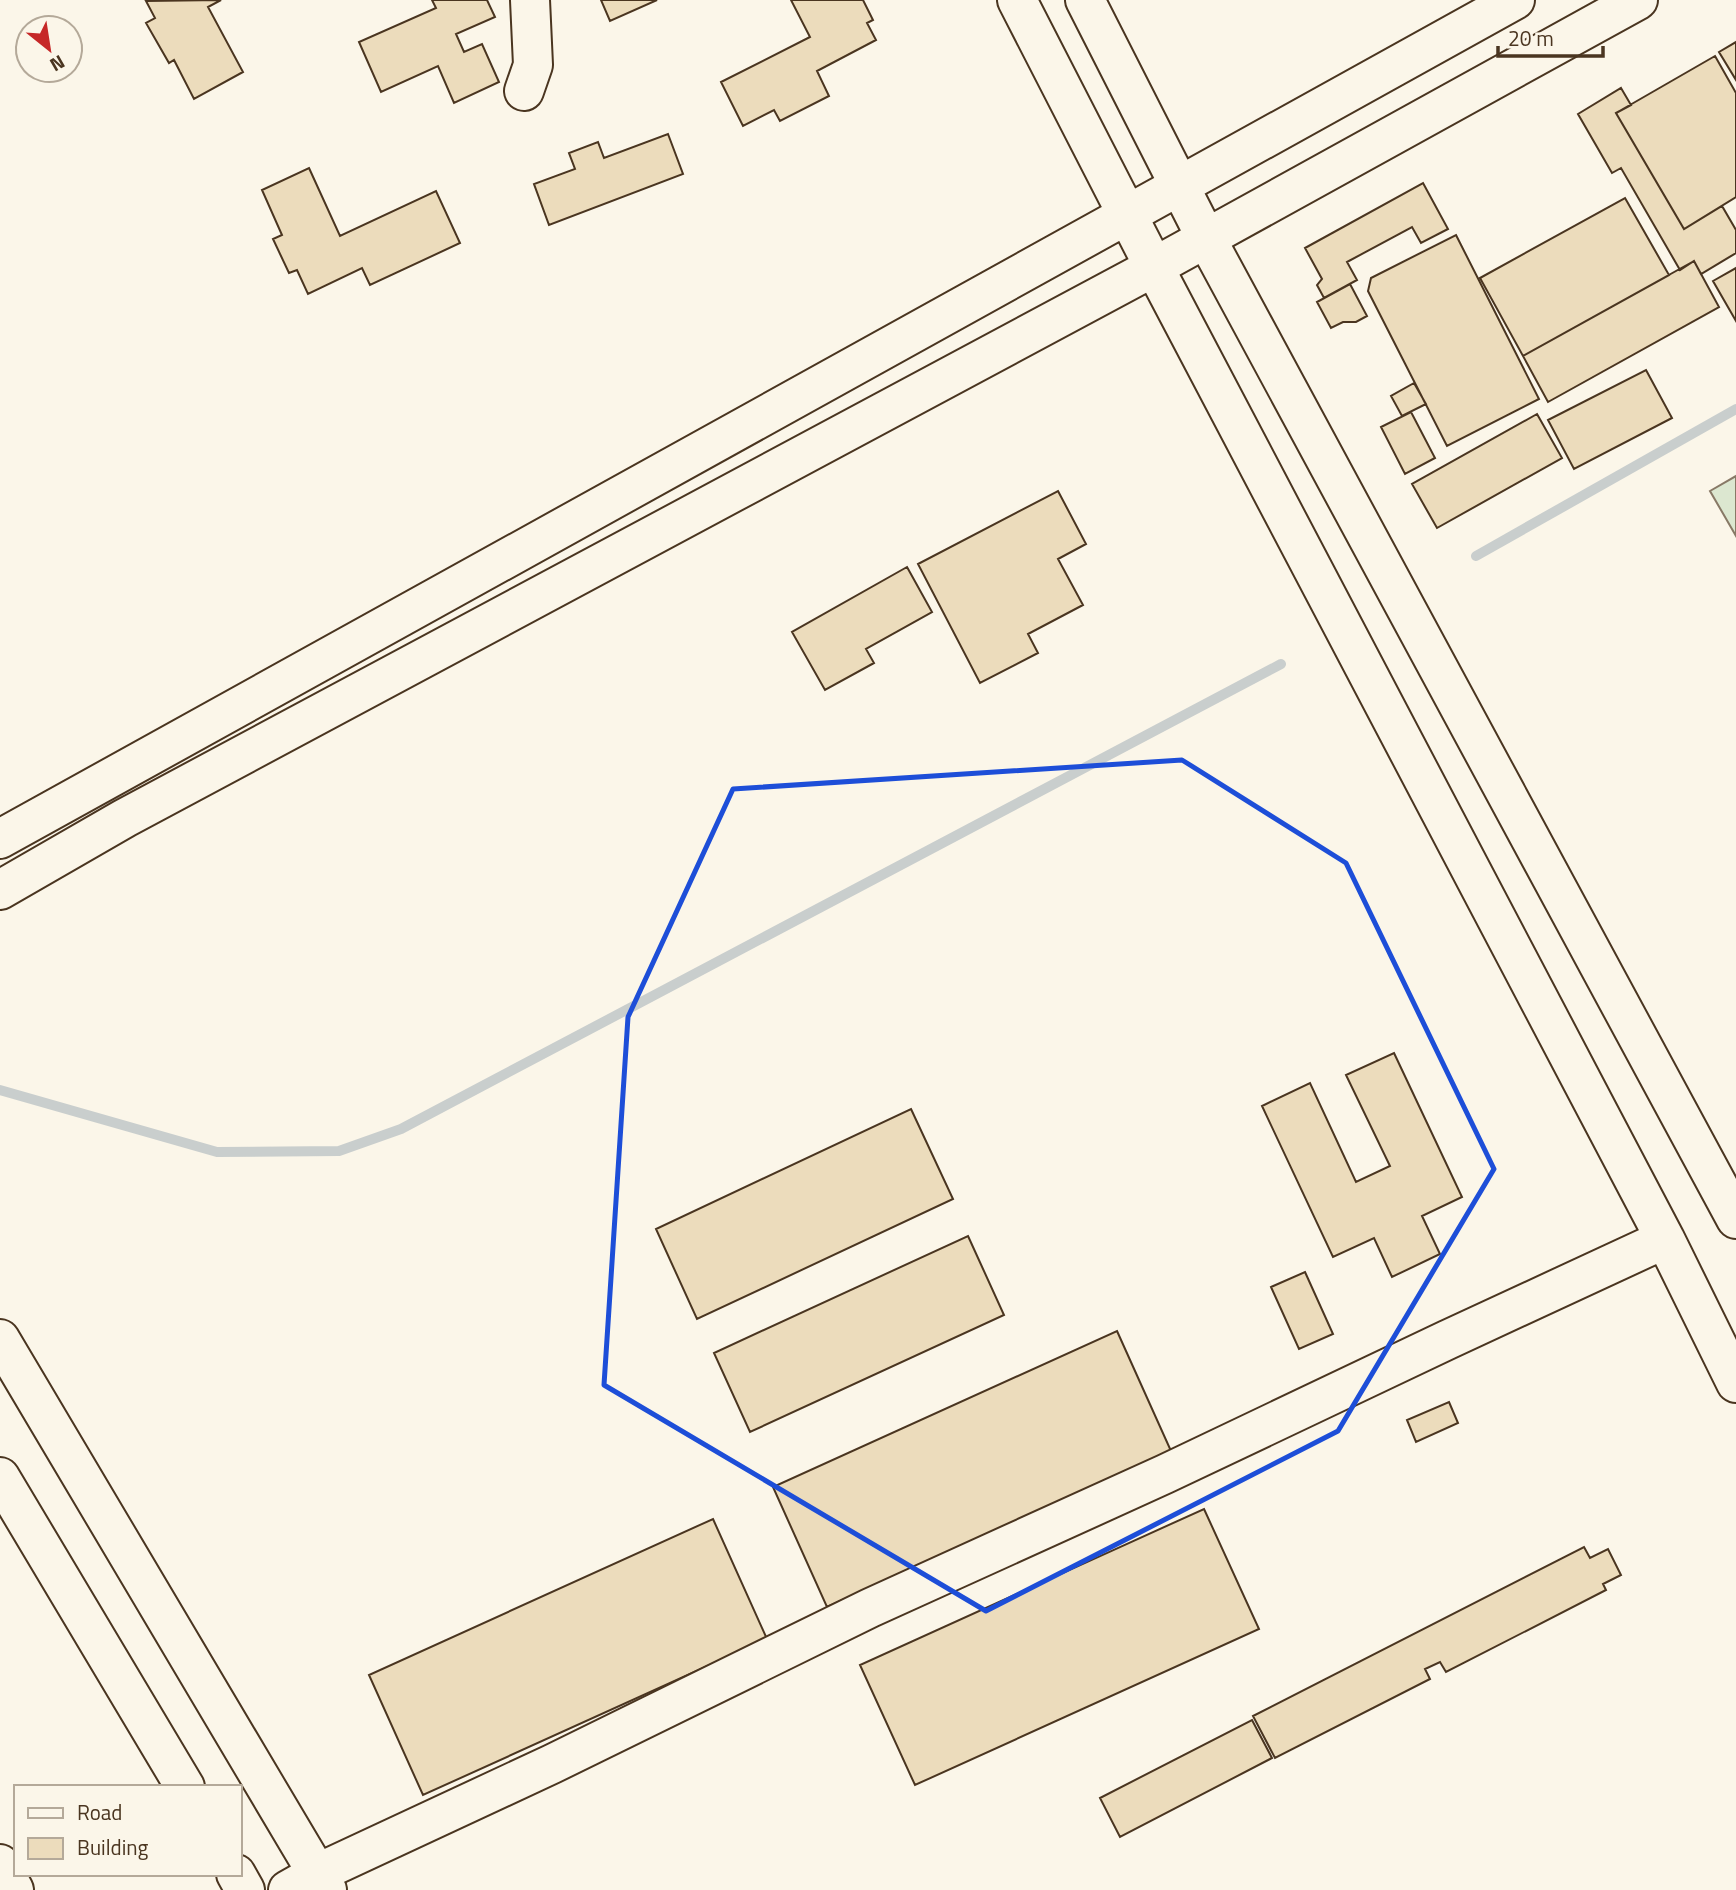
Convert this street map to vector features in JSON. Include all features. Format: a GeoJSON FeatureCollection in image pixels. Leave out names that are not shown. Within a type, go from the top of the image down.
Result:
{"type":"FeatureCollection","features":[{"type":"Feature","properties":{"kind":"main road"},"geometry":{"type":"LineString","coordinates":[[524,91],[533,65],[530,0]]}},
{"type":"Feature","properties":{"kind":"main road"},"geometry":{"type":"LineString","coordinates":[[1017,0],[1126,215],[1665,1240],[1736,1382]]}},
{"type":"Feature","properties":{"kind":"main road"},"geometry":{"type":"LineString","coordinates":[[1085,0],[1206,238],[1736,1219]]}},
{"type":"Feature","properties":{"kind":"main road"},"geometry":{"type":"LineString","coordinates":[[0,839],[1515,0]]}},
{"type":"Feature","properties":{"kind":"main road"},"geometry":{"type":"LineString","coordinates":[[0,890],[125,818],[1154,267],[1639,0]]}},
{"type":"Feature","properties":{"kind":"main road"},"geometry":{"type":"LineString","coordinates":[[0,1339],[311,1884],[870,1608],[1165,1474],[1665,1240]]}},
{"type":"Feature","properties":{"kind":"main road"},"geometry":{"type":"LineString","coordinates":[[0,1477],[184,1785]]}},
{"type":"Feature","properties":{"kind":"main road"},"geometry":{"type":"LineString","coordinates":[[0,1864],[14,1890]]}},
{"type":"Feature","properties":{"kind":"highlighted area"},"geometry":{"type":"Polygon","coordinates":[[[1182,760],[1346,863],[1494,1169],[1338,1431],[986,1611],[604,1385],[628,1017],[733,789],[1182,760]]]}},
{"type":"Feature","properties":{"kind":"green space"},"geometry":{"type":"Polygon","coordinates":[[[1736,476],[1736,536],[1710,491],[1736,476]]]}},
{"type":"Feature","properties":{"kind":"building"},"geometry":{"type":"Polygon","coordinates":[[[221,0],[208,7],[243,72],[194,99],[174,60],[169,63],[146,23],[155,18],[146,1],[221,0]]]}},
{"type":"Feature","properties":{"kind":"building"},"geometry":{"type":"Polygon","coordinates":[[[432,0],[487,0],[495,17],[456,34],[464,52],[482,44],[499,82],[454,103],[438,66],[381,92],[359,42],[436,8],[432,0]]]}},
{"type":"Feature","properties":{"kind":"building"},"geometry":{"type":"Polygon","coordinates":[[[601,0],[657,0],[610,21],[601,0]]]}},
{"type":"Feature","properties":{"kind":"building"},"geometry":{"type":"Polygon","coordinates":[[[791,0],[863,0],[873,20],[867,23],[876,40],[817,71],[829,96],[780,121],[774,110],[743,126],[721,82],[810,37],[791,0]]]}},
{"type":"Feature","properties":{"kind":"building"},"geometry":{"type":"Polygon","coordinates":[[[1736,42],[1736,80],[1719,52],[1736,42]]]}},
{"type":"Feature","properties":{"kind":"building"},"geometry":{"type":"Polygon","coordinates":[[[1715,56],[1736,93],[1736,197],[1684,229],[1616,113],[1715,56]]]}},
{"type":"Feature","properties":{"kind":"building"},"geometry":{"type":"Polygon","coordinates":[[[1621,88],[1631,105],[1616,113],[1684,229],[1722,206],[1736,230],[1736,253],[1701,274],[1694,261],[1680,270],[1621,168],[1612,173],[1578,114],[1621,88]]]}},
{"type":"Feature","properties":{"kind":"building"},"geometry":{"type":"Polygon","coordinates":[[[668,134],[683,174],[549,225],[534,184],[575,169],[569,153],[598,142],[604,158],[668,134]]]}},
{"type":"Feature","properties":{"kind":"building"},"geometry":{"type":"Polygon","coordinates":[[[309,168],[340,236],[436,191],[460,243],[370,285],[362,268],[308,294],[297,270],[289,273],[273,239],[282,235],[262,190],[309,168]]]}},
{"type":"Feature","properties":{"kind":"building"},"geometry":{"type":"Polygon","coordinates":[[[1423,183],[1448,229],[1421,243],[1412,227],[1347,262],[1357,280],[1324,298],[1317,285],[1322,279],[1305,248],[1423,183]]]}},
{"type":"Feature","properties":{"kind":"building"},"geometry":{"type":"Polygon","coordinates":[[[1625,198],[1669,275],[1523,356],[1480,278],[1625,198]]]}},
{"type":"Feature","properties":{"kind":"building"},"geometry":{"type":"Polygon","coordinates":[[[1456,235],[1539,399],[1447,446],[1368,291],[1371,278],[1456,235]]]}},
{"type":"Feature","properties":{"kind":"building"},"geometry":{"type":"Polygon","coordinates":[[[1694,261],[1719,307],[1548,402],[1523,356],[1694,261]]]}},
{"type":"Feature","properties":{"kind":"building"},"geometry":{"type":"Polygon","coordinates":[[[1736,268],[1736,321],[1713,281],[1736,268]]]}},
{"type":"Feature","properties":{"kind":"building"},"geometry":{"type":"Polygon","coordinates":[[[1350,284],[1367,316],[1356,322],[1343,322],[1331,328],[1317,302],[1350,284]]]}},
{"type":"Feature","properties":{"kind":"building"},"geometry":{"type":"Polygon","coordinates":[[[1646,370],[1672,418],[1574,469],[1548,420],[1646,370]]]}},
{"type":"Feature","properties":{"kind":"building"},"geometry":{"type":"Polygon","coordinates":[[[1414,383],[1426,404],[1402,416],[1391,396],[1414,383]]]}},
{"type":"Feature","properties":{"kind":"building"},"geometry":{"type":"Polygon","coordinates":[[[1411,412],[1435,458],[1405,474],[1381,427],[1411,412]]]}},
{"type":"Feature","properties":{"kind":"building"},"geometry":{"type":"Polygon","coordinates":[[[1537,414],[1562,458],[1437,528],[1412,484],[1537,414]]]}},
{"type":"Feature","properties":{"kind":"building"},"geometry":{"type":"Polygon","coordinates":[[[1058,491],[1086,544],[1058,559],[1083,605],[1028,634],[1038,653],[980,683],[918,564],[1058,491]]]}},
{"type":"Feature","properties":{"kind":"building"},"geometry":{"type":"Polygon","coordinates":[[[907,567],[932,612],[866,649],[874,663],[825,690],[792,632],[907,567]]]}},
{"type":"Feature","properties":{"kind":"building"},"geometry":{"type":"Polygon","coordinates":[[[1394,1053],[1462,1197],[1422,1216],[1440,1254],[1392,1277],[1374,1238],[1333,1257],[1262,1106],[1310,1083],[1356,1182],[1390,1166],[1346,1075],[1394,1053]]]}},
{"type":"Feature","properties":{"kind":"building"},"geometry":{"type":"Polygon","coordinates":[[[911,1109],[953,1199],[697,1319],[656,1229],[911,1109]]]}},
{"type":"Feature","properties":{"kind":"building"},"geometry":{"type":"Polygon","coordinates":[[[968,1236],[1004,1315],[750,1432],[714,1353],[968,1236]]]}},
{"type":"Feature","properties":{"kind":"building"},"geometry":{"type":"Polygon","coordinates":[[[1305,1272],[1333,1334],[1299,1349],[1271,1287],[1305,1272]]]}},
{"type":"Feature","properties":{"kind":"building"},"geometry":{"type":"Polygon","coordinates":[[[1117,1331],[1171,1451],[827,1607],[773,1487],[1117,1331]]]}},
{"type":"Feature","properties":{"kind":"building"},"geometry":{"type":"Polygon","coordinates":[[[1449,1402],[1458,1423],[1416,1442],[1407,1420],[1449,1402]]]}},
{"type":"Feature","properties":{"kind":"building"},"geometry":{"type":"Polygon","coordinates":[[[1204,1509],[1259,1629],[915,1785],[860,1665],[1204,1509]]]}},
{"type":"Feature","properties":{"kind":"building"},"geometry":{"type":"Polygon","coordinates":[[[713,1519],[767,1639],[423,1795],[369,1675],[713,1519]]]}},
{"type":"Feature","properties":{"kind":"building"},"geometry":{"type":"Polygon","coordinates":[[[1584,1547],[1590,1558],[1608,1549],[1621,1575],[1603,1584],[1606,1590],[1446,1672],[1440,1662],[1425,1669],[1430,1679],[1275,1758],[1253,1716],[1584,1547]]]}},
{"type":"Feature","properties":{"kind":"building"},"geometry":{"type":"Polygon","coordinates":[[[1252,1720],[1272,1758],[1120,1837],[1100,1798],[1252,1720]]]}},
{"type":"Feature","properties":{"kind":"waterway"},"geometry":{"type":"LineString","coordinates":[[1476,556],[1736,409]]}},
{"type":"Feature","properties":{"kind":"waterway"},"geometry":{"type":"LineString","coordinates":[[0,1090],[217,1152],[339,1151],[401,1129],[1281,664]]}}]}
